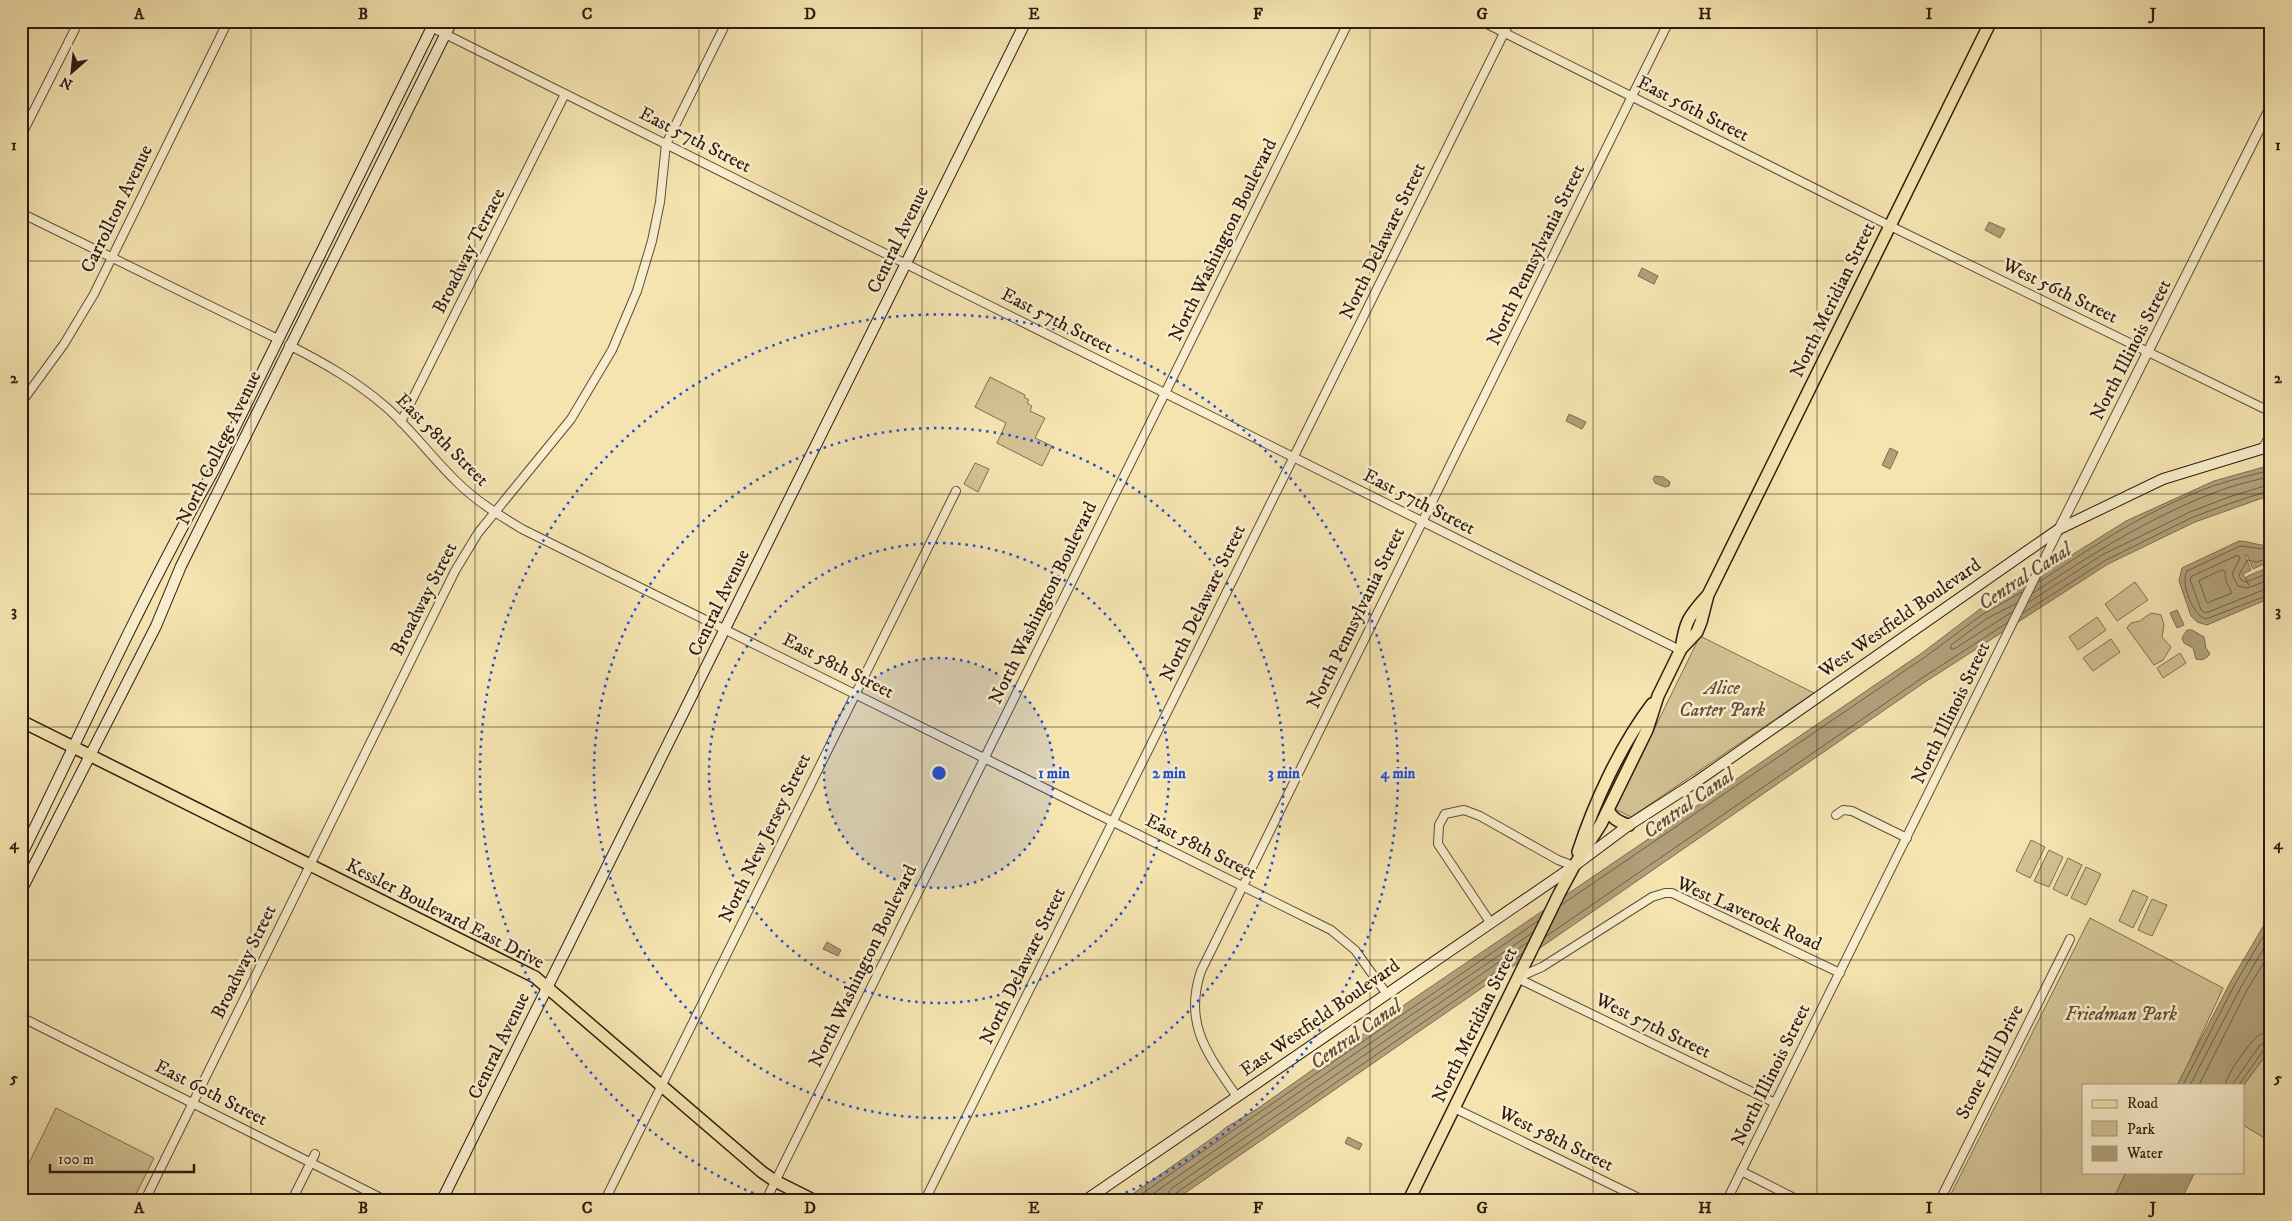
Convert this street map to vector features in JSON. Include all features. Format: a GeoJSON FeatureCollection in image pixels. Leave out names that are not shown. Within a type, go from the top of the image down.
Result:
{"type":"FeatureCollection","features":[{"type":"Feature","properties":{"kind":"main road","name":"North College Avenue"},"geometry":{"type":"LineString","coordinates":[[21,891],[155,627],[181,566],[452,21]]}},
{"type":"Feature","properties":{"kind":"main road","name":"Central Avenue"},"geometry":{"type":"LineString","coordinates":[[442,1200],[1026,21]]}},
{"type":"Feature","properties":{"kind":"main road","name":"North Meridian Street"},"geometry":{"type":"LineString","coordinates":[[1409,1200],[1559,894],[1608,810],[1646,730],[1658,696],[1681,649],[1685,624],[1690,615],[1708,595],[1991,21]]}},
{"type":"Feature","properties":{"kind":"main road","name":"North College Avenue"},"geometry":{"type":"LineString","coordinates":[[21,856],[186,519],[214,470],[434,24]]}},
{"type":"Feature","properties":{"kind":"main road","name":"West Westfield Boulevard"},"geometry":{"type":"LineString","coordinates":[[1574,866],[1629,825],[1712,770],[2059,529],[2163,479],[2267,447]]}},
{"type":"Feature","properties":{"kind":"main road","name":"North Meridian Street"},"geometry":{"type":"LineString","coordinates":[[1574,866],[1586,826],[1612,772],[1636,726],[1658,696]]}},
{"type":"Feature","properties":{"kind":"main road","name":"Kessler Boulevard East Drive"},"geometry":{"type":"LineString","coordinates":[[21,721],[528,973],[775,1181],[813,1200]]}},
{"type":"Feature","properties":{"kind":"main road"},"geometry":{"type":"LineString","coordinates":[[1608,810],[1610,815],[1619,822],[1629,825]]}},
{"type":"Feature","properties":{"kind":"main road","name":"East Westfield Boulevard"},"geometry":{"type":"LineString","coordinates":[[1086,1200],[1574,866]]}},
{"type":"Feature","properties":{"kind":"street"},"geometry":{"type":"LineString","coordinates":[[21,136],[78,21]]}},
{"type":"Feature","properties":{"kind":"street","name":"Carrollton Avenue"},"geometry":{"type":"LineString","coordinates":[[21,402],[74,328],[112,258],[228,21]]}},
{"type":"Feature","properties":{"kind":"street","name":"East 57th Street"},"geometry":{"type":"LineString","coordinates":[[419,21],[434,24],[446,34],[1422,522],[1681,649]]}},
{"type":"Feature","properties":{"kind":"street","name":"Broadway Street"},"geometry":{"type":"LineString","coordinates":[[145,1200],[455,571],[478,533],[571,419],[598,375],[619,334],[637,291],[652,241],[662,191],[666,144],[727,21]]}},
{"type":"Feature","properties":{"kind":"street","name":"North Washington Boulevard"},"geometry":{"type":"LineString","coordinates":[[766,1200],[1349,21]]}},
{"type":"Feature","properties":{"kind":"street","name":"East 56th Street"},"geometry":{"type":"LineString","coordinates":[[1482,21],[1890,225]]}},
{"type":"Feature","properties":{"kind":"street","name":"North Delaware Street"},"geometry":{"type":"LineString","coordinates":[[925,1200],[1510,21]]}},
{"type":"Feature","properties":{"kind":"street","name":"North Pennsylvania Street"},"geometry":{"type":"LineString","coordinates":[[1236,1097],[1203,1045],[1196,1020],[1195,1001],[1202,966],[1669,21]]}},
{"type":"Feature","properties":{"kind":"street","name":"Broadway Terrace"},"geometry":{"type":"LineString","coordinates":[[401,422],[566,94]]}},
{"type":"Feature","properties":{"kind":"street","name":"North Illinois Street"},"geometry":{"type":"LineString","coordinates":[[1727,1200],[2041,565],[2271,106]]}},
{"type":"Feature","properties":{"kind":"street"},"geometry":{"type":"LineString","coordinates":[[21,213],[278,339]]}},
{"type":"Feature","properties":{"kind":"street","name":"West 56th Street"},"geometry":{"type":"LineString","coordinates":[[1890,225],[2271,412]]}},
{"type":"Feature","properties":{"kind":"street","name":"East 58th Street"},"geometry":{"type":"LineString","coordinates":[[290,345],[342,373],[381,403],[457,482],[495,512],[534,536],[855,693],[1331,930],[1345,940],[1368,966],[1386,993]]}},
{"type":"Feature","properties":{"kind":"street"},"geometry":{"type":"LineString","coordinates":[[2267,447],[2271,433]]}},
{"type":"Feature","properties":{"kind":"street","name":"North New Jersey Street"},"geometry":{"type":"LineString","coordinates":[[605,1200],[956,491]]}},
{"type":"Feature","properties":{"kind":"street"},"geometry":{"type":"LineString","coordinates":[[1490,922],[1438,844],[1439,825],[1445,814],[1464,810],[1480,816],[1558,860],[1574,866]]}},
{"type":"Feature","properties":{"kind":"street"},"geometry":{"type":"LineString","coordinates":[[1836,815],[1843,810],[1852,812],[1907,838]]}},
{"type":"Feature","properties":{"kind":"street","name":"West Laverock Road"},"geometry":{"type":"LineString","coordinates":[[1517,978],[1542,967],[1652,898],[1665,893],[1672,893],[1840,973]]}},
{"type":"Feature","properties":{"kind":"street","name":"Stone Hill Drive"},"geometry":{"type":"LineString","coordinates":[[1940,1200],[2070,939]]}},
{"type":"Feature","properties":{"kind":"street","name":"West 57th Street"},"geometry":{"type":"LineString","coordinates":[[1517,978],[1775,1103]]}},
{"type":"Feature","properties":{"kind":"street","name":"East 60th Street"},"geometry":{"type":"LineString","coordinates":[[21,1017],[193,1102],[313,1158],[385,1200]]}},
{"type":"Feature","properties":{"kind":"street","name":"West 58th Street"},"geometry":{"type":"LineString","coordinates":[[1454,1108],[1643,1200]]}},
{"type":"Feature","properties":{"kind":"street"},"geometry":{"type":"LineString","coordinates":[[292,1200],[313,1158]]}},
{"type":"Feature","properties":{"kind":"street"},"geometry":{"type":"LineString","coordinates":[[1741,1171],[1798,1200]]}},
{"type":"Feature","properties":{"kind":"green space"},"geometry":{"type":"Polygon","coordinates":[[[990,377],[1025,395],[1024,397],[1029,400],[1027,403],[1032,406],[1030,411],[1045,418],[1035,438],[1052,446],[1042,466],[997,443],[1006,423],[975,407],[990,377]]]}},
{"type":"Feature","properties":{"kind":"green space"},"geometry":{"type":"Polygon","coordinates":[[[975,463],[989,469],[978,492],[964,484],[975,463]]]}},
{"type":"Feature","properties":{"kind":"green space"},"geometry":{"type":"Polygon","coordinates":[[[2135,582],[2148,600],[2117,621],[2105,604],[2135,582]]]}},
{"type":"Feature","properties":{"kind":"green space"},"geometry":{"type":"Polygon","coordinates":[[[2151,613],[2161,615],[2164,625],[2162,637],[2171,647],[2163,660],[2154,665],[2127,628],[2131,623],[2140,621],[2151,613]]]}},
{"type":"Feature","properties":{"kind":"green space"},"geometry":{"type":"Polygon","coordinates":[[[2097,617],[2106,630],[2078,650],[2069,637],[2097,617]]]}},
{"type":"Feature","properties":{"kind":"green space","name":"Alice Carter Park"},"geometry":{"type":"Polygon","coordinates":[[[1700,636],[1814,693],[1631,817],[1615,809],[1700,636]]]}},
{"type":"Feature","properties":{"kind":"green space"},"geometry":{"type":"Polygon","coordinates":[[[2111,639],[2120,652],[2093,671],[2083,658],[2111,639]]]}},
{"type":"Feature","properties":{"kind":"green space"},"geometry":{"type":"Polygon","coordinates":[[[2180,653],[2186,663],[2163,678],[2157,668],[2180,653]]]}},
{"type":"Feature","properties":{"kind":"green space"},"geometry":{"type":"Polygon","coordinates":[[[1644,719],[1647,720],[1599,817],[1596,816],[1644,719]]]}},
{"type":"Feature","properties":{"kind":"green space"},"geometry":{"type":"Polygon","coordinates":[[[2031,840],[2045,847],[2030,878],[2016,871],[2031,840]]]}},
{"type":"Feature","properties":{"kind":"green space"},"geometry":{"type":"Polygon","coordinates":[[[2049,850],[2063,857],[2049,887],[2034,881],[2049,850]]]}},
{"type":"Feature","properties":{"kind":"green space"},"geometry":{"type":"Polygon","coordinates":[[[2068,858],[2082,865],[2067,896],[2053,889],[2068,858]]]}},
{"type":"Feature","properties":{"kind":"green space"},"geometry":{"type":"Polygon","coordinates":[[[2086,867],[2101,874],[2086,905],[2071,898],[2086,867]]]}},
{"type":"Feature","properties":{"kind":"green space"},"geometry":{"type":"Polygon","coordinates":[[[2133,890],[2148,897],[2133,928],[2119,921],[2133,890]]]}},
{"type":"Feature","properties":{"kind":"green space"},"geometry":{"type":"Polygon","coordinates":[[[2152,899],[2167,905],[2152,936],[2138,930],[2152,899]]]}},
{"type":"Feature","properties":{"kind":"green space","name":"Friedman Park"},"geometry":{"type":"Polygon","coordinates":[[[2090,918],[2223,988],[2178,1084],[2082,1084],[2082,1174],[2125,1174],[2113,1200],[1948,1200],[2090,918]]]}},
{"type":"Feature","properties":{"kind":"green space"},"geometry":{"type":"Polygon","coordinates":[[[2271,1048],[2271,1142],[2244,1126],[2244,1085],[2271,1048]]]}},
{"type":"Feature","properties":{"kind":"green space"},"geometry":{"type":"Polygon","coordinates":[[[56,1108],[154,1158],[133,1200],[21,1200],[21,1179],[56,1108]]]}},
{"type":"Feature","properties":{"kind":"water"},"geometry":{"type":"Polygon","coordinates":[[[1989,222],[2005,229],[2000,238],[1985,230],[1989,222]]]}},
{"type":"Feature","properties":{"kind":"water"},"geometry":{"type":"Polygon","coordinates":[[[1642,268],[1658,276],[1654,284],[1638,276],[1642,268]]]}},
{"type":"Feature","properties":{"kind":"water"},"geometry":{"type":"Polygon","coordinates":[[[1569,414],[1586,422],[1582,429],[1566,421],[1569,414]]]}},
{"type":"Feature","properties":{"kind":"water"},"geometry":{"type":"Polygon","coordinates":[[[1890,448],[1898,452],[1890,469],[1882,465],[1890,448]]]}},
{"type":"Feature","properties":{"kind":"water","name":"Central Canal"},"geometry":{"type":"Polygon","coordinates":[[[2271,465],[2271,495],[2195,522],[2108,564],[1925,682],[1175,1200],[1124,1200],[1410,1001],[1922,653],[1980,609],[2016,590],[2126,521],[2214,481],[2271,465]]]}},
{"type":"Feature","properties":{"kind":"water"},"geometry":{"type":"Polygon","coordinates":[[[1655,476],[1663,477],[1670,482],[1669,486],[1665,487],[1655,483],[1653,479],[1655,476]]]}},
{"type":"Feature","properties":{"kind":"water"},"geometry":{"type":"Polygon","coordinates":[[[2239,541],[2271,545],[2271,561],[2253,569],[2247,555],[2245,555],[2251,570],[2243,574],[2249,586],[2246,577],[2271,566],[2271,596],[2207,625],[2197,622],[2191,616],[2179,581],[2182,568],[2239,541]]]}},
{"type":"Feature","properties":{"kind":"water"},"geometry":{"type":"Polygon","coordinates":[[[2177,610],[2184,625],[2177,628],[2170,613],[2177,610]]]}},
{"type":"Feature","properties":{"kind":"water"},"geometry":{"type":"Polygon","coordinates":[[[2187,630],[2192,630],[2204,637],[2206,648],[2210,654],[2205,658],[2196,659],[2193,648],[2184,643],[2182,638],[2187,630]]]}},
{"type":"Feature","properties":{"kind":"water"},"geometry":{"type":"Polygon","coordinates":[[[2271,913],[2271,1048],[2244,1085],[2178,1084],[2231,981],[2271,913]]]}},
{"type":"Feature","properties":{"kind":"water"},"geometry":{"type":"Polygon","coordinates":[[[827,942],[841,950],[838,956],[823,949],[827,942]]]}},
{"type":"Feature","properties":{"kind":"water"},"geometry":{"type":"Polygon","coordinates":[[[1348,1137],[1362,1144],[1359,1150],[1345,1143],[1348,1137]]]}},
{"type":"Feature","properties":{"kind":"water"},"geometry":{"type":"Polygon","coordinates":[[[2125,1174],[2194,1174],[2181,1200],[2113,1200],[2125,1174]]]}}]}
